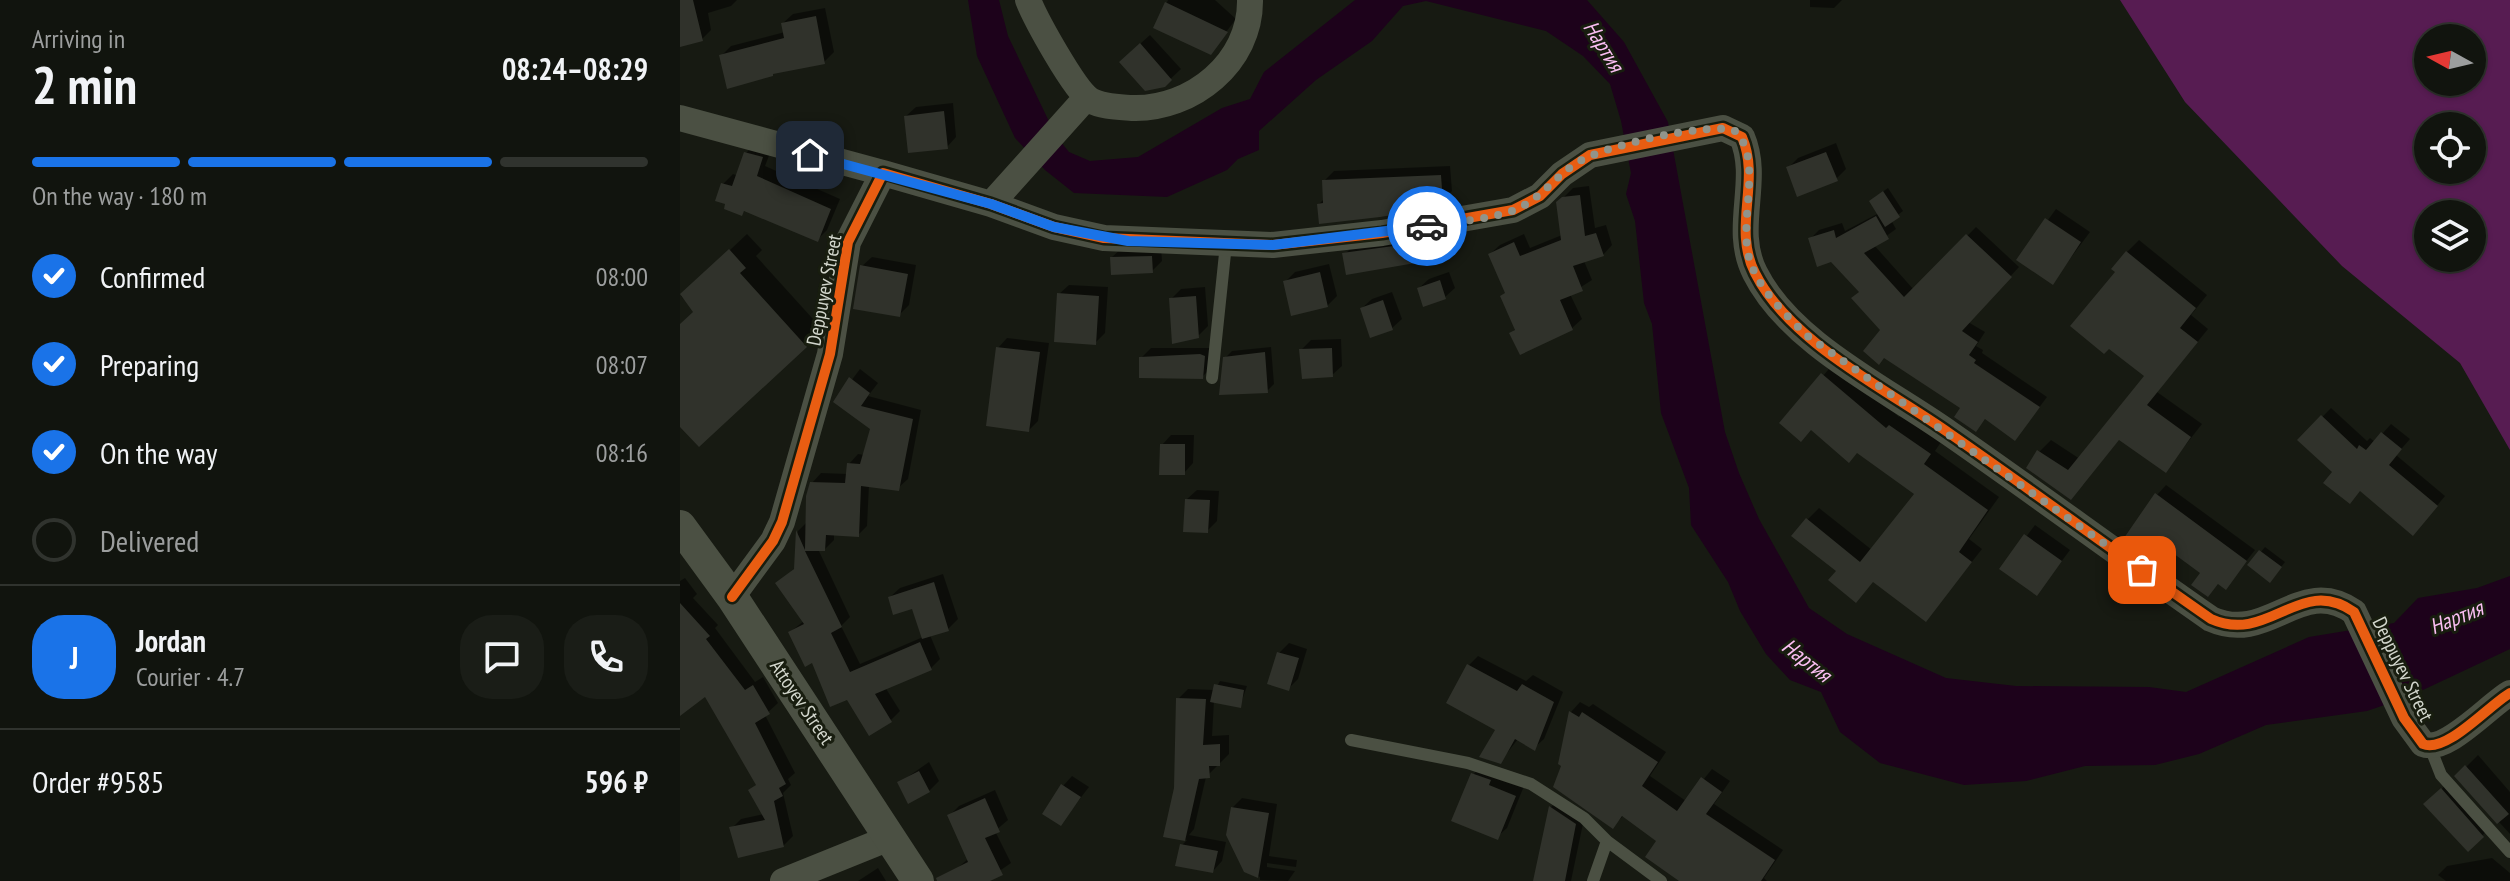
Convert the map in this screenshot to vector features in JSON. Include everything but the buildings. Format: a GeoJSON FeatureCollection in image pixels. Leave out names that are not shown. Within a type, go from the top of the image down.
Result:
{"type":"FeatureCollection","features":[{"type":"Feature","properties":{"kind":"street"},"geometry":{"type":"LineString","coordinates":[[1028,0],[1047,38],[1086,98],[1099,104],[1152,109],[1176,103],[1197,91],[1235,54],[1245,38],[1250,0]]}},
{"type":"Feature","properties":{"kind":"street"},"geometry":{"type":"LineString","coordinates":[[991,204],[1025,162],[1086,98]]}},
{"type":"Feature","properties":{"kind":"street"},"geometry":{"type":"LineString","coordinates":[[680,118],[883,173]]}},
{"type":"Feature","properties":{"kind":"street","name":"Deppuyev Street"},"geometry":{"type":"LineString","coordinates":[[732,597],[773,541],[782,522],[830,354],[848,242],[883,173],[991,204],[1054,227],[1104,238],[1273,245],[1497,214],[1540,196],[1562,174],[1590,155],[1706,129],[1723,128],[1742,137],[1749,168],[1744,226],[1749,259],[1769,295],[1806,335],[1949,432],[2211,619],[2229,627],[2244,627],[2274,618],[2306,601],[2324,598],[2340,601],[2354,612],[2422,741],[2452,738],[2510,693]]}},
{"type":"Feature","properties":{"kind":"street","name":"Attoyev Street"},"geometry":{"type":"LineString","coordinates":[[680,526],[732,597],[918,881]]}},
{"type":"Feature","properties":{"kind":"street"},"geometry":{"type":"LineString","coordinates":[[783,881],[892,837]]}},
{"type":"Feature","properties":{"kind":"lane"},"geometry":{"type":"LineString","coordinates":[[1212,378],[1226,244]]}},
{"type":"Feature","properties":{"kind":"lane"},"geometry":{"type":"LineString","coordinates":[[1351,740],[1468,763],[1531,784],[1574,811],[1607,841],[1661,881]]}},
{"type":"Feature","properties":{"kind":"lane"},"geometry":{"type":"LineString","coordinates":[[2422,741],[2441,775],[2510,852]]}},
{"type":"Feature","properties":{"kind":"lane"},"geometry":{"type":"LineString","coordinates":[[1593,881],[1607,841]]}},
{"type":"Feature","properties":{"kind":"shaded area"},"geometry":{"type":"Polygon","coordinates":[[[2120,0],[2510,0],[2510,450],[2460,363],[2342,266],[2185,102],[2120,0]]]}},
{"type":"Feature","properties":{"kind":"water","name":"Нартия"},"geometry":{"type":"Polygon","coordinates":[[[968,0],[999,0],[1008,36],[1056,136],[1069,152],[1090,161],[1138,157],[1222,108],[1250,99],[1264,72],[1355,0],[1587,0],[1624,42],[1668,122],[1725,432],[1759,519],[1809,608],[1847,634],[1946,678],[2016,686],[2149,687],[2186,692],[2309,637],[2394,623],[2418,598],[2477,588],[2510,576],[2510,649],[2408,697],[2367,711],[2266,725],[2199,754],[2155,765],[2085,766],[2026,781],[1964,785],[1880,763],[1840,732],[1821,692],[1790,680],[1766,654],[1740,611],[1728,582],[1691,525],[1689,488],[1661,413],[1652,324],[1644,303],[1635,221],[1626,194],[1631,173],[1621,121],[1610,84],[1583,56],[1546,31],[1426,1],[1403,6],[1372,41],[1316,80],[1259,131],[1259,150],[1238,159],[1227,170],[1167,197],[1074,193],[1045,170],[1015,138],[977,56],[968,0]]]}},
{"type":"Feature","properties":{"kind":"cycle path"},"geometry":{"type":"LineString","coordinates":[[732,597],[773,541],[782,522],[830,354],[848,242],[883,173],[991,204],[1054,227],[1104,238],[1273,245],[1382,233],[1513,210],[1540,196],[1562,174],[1590,155],[1723,128],[1742,137],[1747,154],[1746,239],[1755,273],[1791,321],[1842,363],[1949,433],[2211,619],[2232,625],[2250,624],[2300,604],[2317,601],[2335,602],[2354,612],[2404,718],[2423,744],[2443,742],[2455,735],[2510,693]]}},
{"type":"Feature","properties":{"kind":"way so far"},"geometry":{"type":"LineString","coordinates":[[1427,226],[1497,214],[1525,205],[1540,196],[1573,165],[1606,149],[1706,129],[1734,130],[1742,137],[1748,154],[1749,182],[1744,226],[1749,259],[1769,295],[1806,335],[1949,432],[2142,570]]}},
{"type":"Feature","properties":{"kind":"route"},"geometry":{"type":"LineString","coordinates":[[810,155],[991,204],[1054,227],[1128,241],[1273,245],[1427,226]]}}]}
